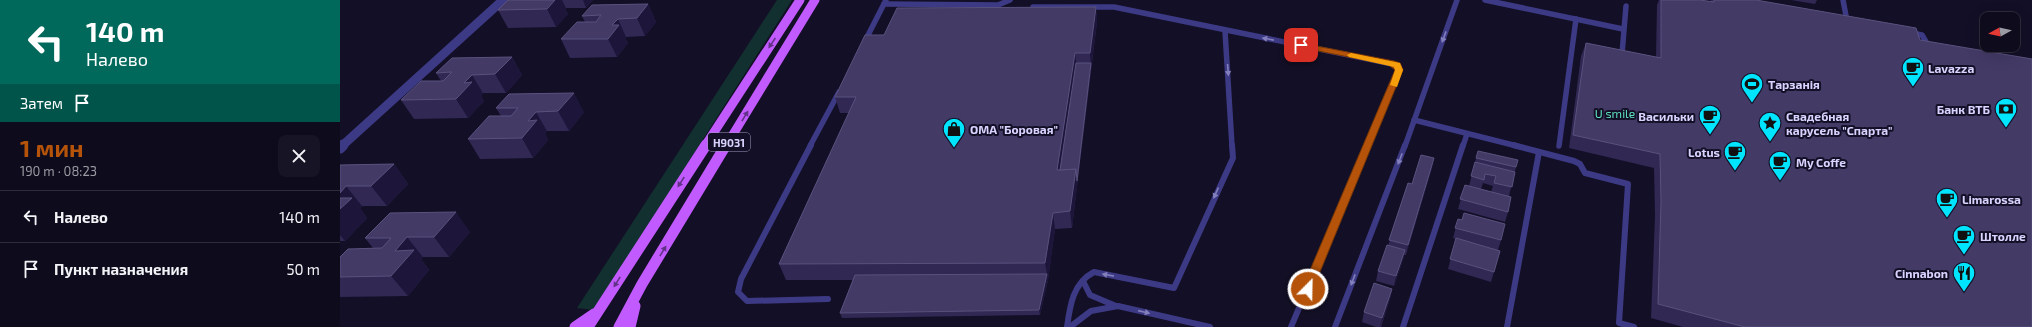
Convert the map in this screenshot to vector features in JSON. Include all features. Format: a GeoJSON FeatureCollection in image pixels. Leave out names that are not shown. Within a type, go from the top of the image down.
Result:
{"type":"FeatureCollection","features":[{"type":"Feature","properties":{"kind":"main road","name":"Н9031"},"geometry":{"type":"LineString","coordinates":[[588,327],[800,0]]}},
{"type":"Feature","properties":{"kind":"main road","name":"Н9031"},"geometry":{"type":"LineString","coordinates":[[619,327],[642,284],[815,0]]}},
{"type":"Feature","properties":{"kind":"main road"},"geometry":{"type":"LineString","coordinates":[[630,327],[633,310],[642,284]]}},
{"type":"Feature","properties":{"kind":"main road"},"geometry":{"type":"LineString","coordinates":[[576,327],[599,310]]}},
{"type":"Feature","properties":{"kind":"street"},"geometry":{"type":"LineString","coordinates":[[340,148],[502,0]]}},
{"type":"Feature","properties":{"kind":"lane"},"geometry":{"type":"LineString","coordinates":[[864,44],[885,2],[998,5],[1010,0]]}},
{"type":"Feature","properties":{"kind":"lane"},"geometry":{"type":"LineString","coordinates":[[1114,0],[1114,7]]}},
{"type":"Feature","properties":{"kind":"lane"},"geometry":{"type":"LineString","coordinates":[[1338,326],[1457,0]]}},
{"type":"Feature","properties":{"kind":"lane"},"geometry":{"type":"LineString","coordinates":[[1485,0],[1623,29]]}},
{"type":"Feature","properties":{"kind":"lane"},"geometry":{"type":"LineString","coordinates":[[1843,0],[1847,21],[1854,23]]}},
{"type":"Feature","properties":{"kind":"lane"},"geometry":{"type":"LineString","coordinates":[[1622,54],[1626,6]]}},
{"type":"Feature","properties":{"kind":"lane"},"geometry":{"type":"LineString","coordinates":[[1033,7],[1114,7],[1397,65],[1399,70],[1292,327]]}},
{"type":"Feature","properties":{"kind":"lane"},"geometry":{"type":"LineString","coordinates":[[1559,146],[1576,19]]}},
{"type":"Feature","properties":{"kind":"lane"},"geometry":{"type":"LineString","coordinates":[[1068,327],[1071,299],[1087,275],[1094,272],[1174,288],[1233,158],[1226,31]]}},
{"type":"Feature","properties":{"kind":"lane"},"geometry":{"type":"LineString","coordinates":[[1907,32],[1922,35],[1930,49],[1937,50]]}},
{"type":"Feature","properties":{"kind":"lane"},"geometry":{"type":"LineString","coordinates":[[828,299],[747,301],[738,292],[742,279],[843,85]]}},
{"type":"Feature","properties":{"kind":"lane"},"geometry":{"type":"LineString","coordinates":[[1414,120],[1574,161],[1584,168],[1586,173],[1628,184],[1619,323],[1634,327]]}},
{"type":"Feature","properties":{"kind":"lane"},"geometry":{"type":"LineString","coordinates":[[1403,327],[1467,134]]}},
{"type":"Feature","properties":{"kind":"lane"},"geometry":{"type":"LineString","coordinates":[[1506,327],[1539,152]]}},
{"type":"Feature","properties":{"kind":"lane"},"geometry":{"type":"LineString","coordinates":[[1083,281],[1090,295],[1118,306],[1210,327]]}},
{"type":"Feature","properties":{"kind":"lane"},"geometry":{"type":"LineString","coordinates":[[1068,327],[1091,311],[1118,306]]}},
{"type":"Feature","properties":{"kind":"green space"},"geometry":{"type":"Polygon","coordinates":[[[777,0],[792,0],[594,310],[577,308],[777,0]]]}},
{"type":"Feature","properties":{"kind":"building"},"geometry":{"type":"Polygon","coordinates":[[[508,0],[555,0],[547,9],[498,10],[508,0]]]}},
{"type":"Feature","properties":{"kind":"building"},"geometry":{"type":"Polygon","coordinates":[[[1661,0],[1700,0],[1714,2],[1714,0],[1756,0],[1916,28],[1920,40],[1980,50],[1980,52],[1991,52],[2032,59],[2032,327],[1745,327],[1658,304],[1661,202],[1660,154],[1573,135],[1586,43],[1661,58],[1661,0]]]}},
{"type":"Feature","properties":{"kind":"building"},"geometry":{"type":"Polygon","coordinates":[[[648,4],[637,18],[618,19],[612,25],[619,25],[608,39],[561,39],[577,22],[596,22],[601,15],[582,16],[592,5],[648,4]]]}},
{"type":"Feature","properties":{"kind":"building","name":"ОМА \"Боровая\""},"geometry":{"type":"Polygon","coordinates":[[[1096,7],[1090,53],[1075,53],[1057,170],[1076,169],[1070,211],[1053,213],[1045,263],[779,264],[856,97],[835,97],[865,35],[884,35],[897,8],[1096,7]]]}},
{"type":"Feature","properties":{"kind":"building"},"geometry":{"type":"Polygon","coordinates":[[[512,57],[495,74],[472,75],[464,83],[472,82],[456,99],[401,100],[421,81],[443,81],[452,72],[436,73],[452,58],[512,57]]]}},
{"type":"Feature","properties":{"kind":"building"},"geometry":{"type":"Polygon","coordinates":[[[1076,63],[1091,63],[1077,181],[1076,169],[1060,170],[1076,63]]]}},
{"type":"Feature","properties":{"kind":"building"},"geometry":{"type":"Polygon","coordinates":[[[574,93],[558,111],[536,112],[528,121],[537,120],[522,138],[468,139],[489,116],[511,116],[518,108],[496,108],[509,94],[574,93]]]}},
{"type":"Feature","properties":{"kind":"building"},"geometry":{"type":"Polygon","coordinates":[[[1478,151],[1518,160],[1516,167],[1476,158],[1478,151]]]}},
{"type":"Feature","properties":{"kind":"building"},"geometry":{"type":"Polygon","coordinates":[[[1421,155],[1434,158],[1408,245],[1389,240],[1408,183],[1412,184],[1421,155]]]}},
{"type":"Feature","properties":{"kind":"building"},"geometry":{"type":"Polygon","coordinates":[[[1475,162],[1515,172],[1512,187],[1494,183],[1496,176],[1485,174],[1484,180],[1471,176],[1475,162]]]}},
{"type":"Feature","properties":{"kind":"building"},"geometry":{"type":"Polygon","coordinates":[[[394,164],[371,186],[346,186],[340,193],[340,165],[394,164]]]}},
{"type":"Feature","properties":{"kind":"building"},"geometry":{"type":"Polygon","coordinates":[[[1465,185],[1511,197],[1508,212],[1460,199],[1465,185]]]}},
{"type":"Feature","properties":{"kind":"building"},"geometry":{"type":"Polygon","coordinates":[[[340,198],[352,198],[340,209],[340,198]]]}},
{"type":"Feature","properties":{"kind":"building"},"geometry":{"type":"Polygon","coordinates":[[[456,212],[434,237],[407,237],[395,251],[414,250],[391,276],[340,277],[340,257],[348,249],[382,248],[391,238],[365,238],[390,213],[456,212]]]}},
{"type":"Feature","properties":{"kind":"building"},"geometry":{"type":"Polygon","coordinates":[[[1464,213],[1505,224],[1501,240],[1455,228],[1458,219],[1462,220],[1464,213]]]}},
{"type":"Feature","properties":{"kind":"building"},"geometry":{"type":"Polygon","coordinates":[[[1456,238],[1500,251],[1494,272],[1450,259],[1456,238]]]}},
{"type":"Feature","properties":{"kind":"building"},"geometry":{"type":"Polygon","coordinates":[[[1387,245],[1405,250],[1396,276],[1378,271],[1387,245]]]}},
{"type":"Feature","properties":{"kind":"building"},"geometry":{"type":"Polygon","coordinates":[[[1047,274],[1039,310],[840,313],[855,275],[1047,274]]]}},
{"type":"Feature","properties":{"kind":"building"},"geometry":{"type":"Polygon","coordinates":[[[1374,283],[1392,289],[1382,318],[1364,312],[1374,283]]]}},
{"type":"Feature","properties":{"kind":"slow traffic"},"geometry":{"type":"LineString","coordinates":[[1351,55],[1397,65],[1399,70],[1394,85]]}},
{"type":"Feature","properties":{"kind":"place","name":"Lavazza"},"geometry":{"type":"Point","coordinates":[1913,88]}},
{"type":"Feature","properties":{"kind":"place","name":"Тарзанія"},"geometry":{"type":"Point","coordinates":[1752,104]}},
{"type":"Feature","properties":{"kind":"place","name":"Банк ВТБ"},"geometry":{"type":"Point","coordinates":[2006,128]}},
{"type":"Feature","properties":{"kind":"place","name":"Васильки"},"geometry":{"type":"Point","coordinates":[1710,136]}},
{"type":"Feature","properties":{"kind":"place","name":"Свадебная карусель \"Спарта\""},"geometry":{"type":"Point","coordinates":[1770,142]}},
{"type":"Feature","properties":{"kind":"place","name":"ОМА \"Боровая\""},"geometry":{"type":"Point","coordinates":[954,148]}},
{"type":"Feature","properties":{"kind":"place","name":"Lotus"},"geometry":{"type":"Point","coordinates":[1735,172]}},
{"type":"Feature","properties":{"kind":"place","name":"My Coffe"},"geometry":{"type":"Point","coordinates":[1780,182]}},
{"type":"Feature","properties":{"kind":"place","name":"Limarossa"},"geometry":{"type":"Point","coordinates":[1947,218]}},
{"type":"Feature","properties":{"kind":"place","name":"Штолле"},"geometry":{"type":"Point","coordinates":[1964,256]}},
{"type":"Feature","properties":{"kind":"place","name":"Cinnabon"},"geometry":{"type":"Point","coordinates":[1964,292]}},
{"type":"Feature","properties":{"kind":"route"},"geometry":{"type":"LineString","coordinates":[[1301,45],[1392,63],[1397,65],[1399,70],[1308,289]]}},
{"type":"Feature","properties":{"kind":"park label","name":"U smile"},"geometry":{"type":"Point","coordinates":[1615,113]}}]}
